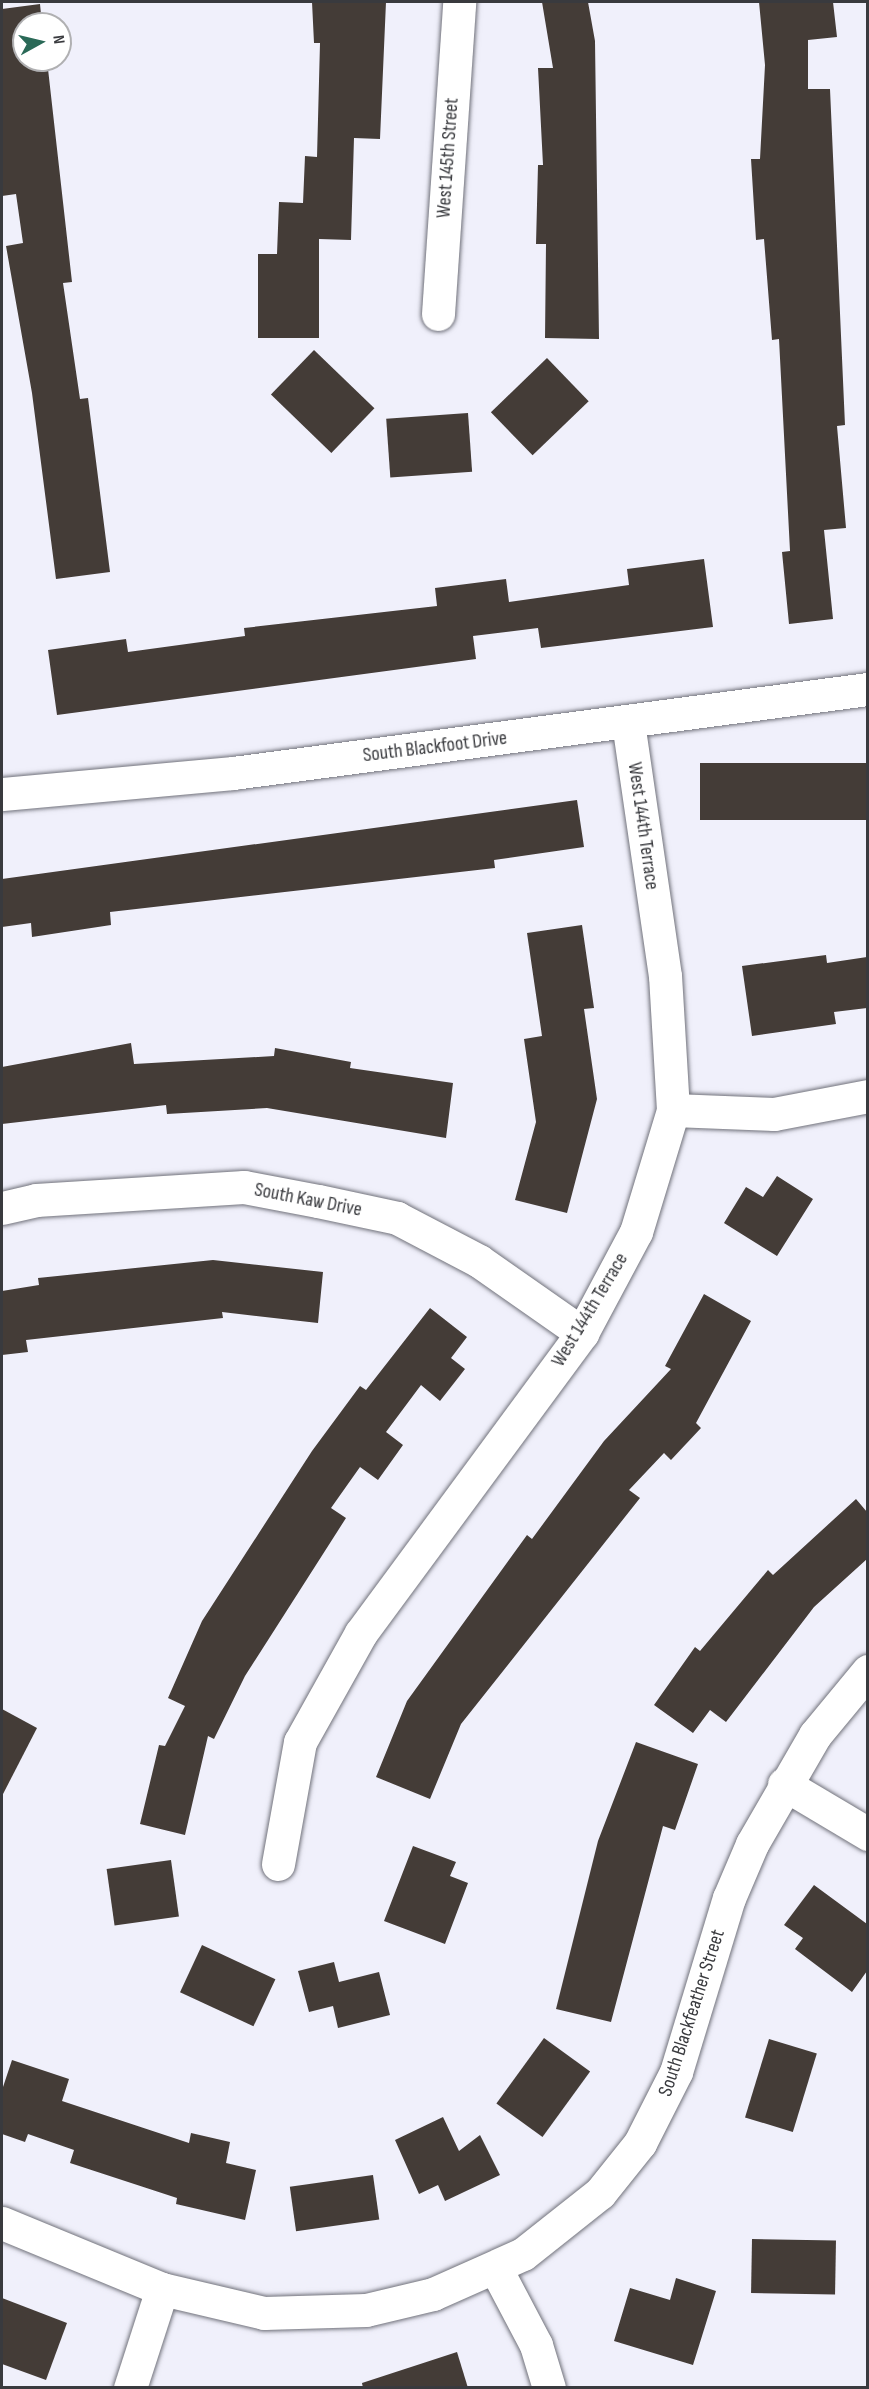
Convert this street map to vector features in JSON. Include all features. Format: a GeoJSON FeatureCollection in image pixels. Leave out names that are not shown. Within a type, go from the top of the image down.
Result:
{"type":"FeatureCollection","features":[{"type":"Feature","properties":{"kind":"street","name":"West 145th Street"},"geometry":{"type":"LineString","coordinates":[[438,314],[459,2]]}},
{"type":"Feature","properties":{"kind":"street","name":"South Blackfoot Drive"},"geometry":{"type":"LineString","coordinates":[[2,794],[233,773],[867,689]]}},
{"type":"Feature","properties":{"kind":"street","name":"West 144th Terrace"},"geometry":{"type":"LineString","coordinates":[[278,1864],[300,1742],[361,1633],[582,1333],[636,1232],[673,1110],[665,976],[628,722]]}},
{"type":"Feature","properties":{"kind":"street"},"geometry":{"type":"LineString","coordinates":[[2,789],[2,794]]}},
{"type":"Feature","properties":{"kind":"street"},"geometry":{"type":"LineString","coordinates":[[673,1110],[774,1114],[867,1096]]}},
{"type":"Feature","properties":{"kind":"street","name":"South Kaw Drive"},"geometry":{"type":"LineString","coordinates":[[2,1208],[36,1200],[244,1187],[318,1200],[397,1218],[479,1261],[582,1333]]}},
{"type":"Feature","properties":{"kind":"street","name":"South Blackfeather Street"},"geometry":{"type":"LineString","coordinates":[[2,2223],[162,2289],[226,2308],[319,2314],[433,2294],[496,2270],[600,2193],[640,2143],[676,2072],[729,1899],[784,1784],[867,1671]]}},
{"type":"Feature","properties":{"kind":"street"},"geometry":{"type":"LineString","coordinates":[[784,1784],[867,1834]]}},
{"type":"Feature","properties":{"kind":"street"},"geometry":{"type":"LineString","coordinates":[[496,2270],[536,2345],[549,2388]]}},
{"type":"Feature","properties":{"kind":"street"},"geometry":{"type":"LineString","coordinates":[[130,2388],[162,2289]]}},
{"type":"Feature","properties":{"kind":"building"},"geometry":{"type":"Polygon","coordinates":[[[312,2],[386,2],[380,139],[354,138],[351,240],[319,239],[319,338],[258,338],[258,254],[277,254],[279,202],[303,203],[305,156],[317,157],[320,43],[314,43],[312,2]]]}},
{"type":"Feature","properties":{"kind":"building"},"geometry":{"type":"Polygon","coordinates":[[[542,2],[588,2],[595,41],[599,339],[545,338],[546,244],[536,244],[538,165],[543,165],[538,68],[553,68],[542,2]]]}},
{"type":"Feature","properties":{"kind":"building"},"geometry":{"type":"Polygon","coordinates":[[[759,2],[833,2],[837,37],[808,40],[808,89],[830,89],[845,425],[837,426],[846,528],[824,530],[833,619],[789,624],[782,552],[790,551],[779,339],[772,340],[764,239],[756,240],[751,159],[760,159],[765,65],[759,2]]]}},
{"type":"Feature","properties":{"kind":"building"},"geometry":{"type":"Polygon","coordinates":[[[40,4],[41,12],[12,12],[12,72],[48,72],[72,282],[63,283],[80,399],[88,398],[110,572],[56,579],[32,393],[6,246],[23,243],[16,194],[2,196],[2,9],[40,4]]]}},
{"type":"Feature","properties":{"kind":"building"},"geometry":{"type":"Polygon","coordinates":[[[314,350],[374,408],[331,453],[271,395],[314,350]]]}},
{"type":"Feature","properties":{"kind":"building"},"geometry":{"type":"Polygon","coordinates":[[[547,358],[589,401],[533,455],[491,412],[547,358]]]}},
{"type":"Feature","properties":{"kind":"building"},"geometry":{"type":"Polygon","coordinates":[[[468,413],[472,472],[390,478],[386,419],[468,413]]]}},
{"type":"Feature","properties":{"kind":"building"},"geometry":{"type":"Polygon","coordinates":[[[704,559],[713,627],[541,648],[538,628],[473,636],[476,659],[57,715],[48,650],[126,639],[128,652],[245,636],[244,628],[437,606],[435,588],[506,579],[509,602],[629,585],[627,569],[704,559]]]}},
{"type":"Feature","properties":{"kind":"building"},"geometry":{"type":"Polygon","coordinates":[[[700,763],[867,763],[867,820],[700,820],[700,763]]]}},
{"type":"Feature","properties":{"kind":"building"},"geometry":{"type":"Polygon","coordinates":[[[577,800],[584,847],[494,860],[495,868],[110,912],[111,925],[32,937],[31,923],[2,927],[2,879],[577,800]]]}},
{"type":"Feature","properties":{"kind":"building"},"geometry":{"type":"Polygon","coordinates":[[[582,925],[594,1008],[584,1009],[597,1099],[567,1213],[515,1200],[536,1122],[524,1039],[542,1036],[527,933],[582,925]]]}},
{"type":"Feature","properties":{"kind":"building"},"geometry":{"type":"Polygon","coordinates":[[[826,955],[827,963],[867,957],[867,1008],[834,1012],[836,1024],[752,1036],[742,966],[826,955]]]}},
{"type":"Feature","properties":{"kind":"building"},"geometry":{"type":"Polygon","coordinates":[[[131,1043],[134,1064],[274,1056],[275,1048],[351,1062],[350,1068],[453,1083],[446,1138],[267,1108],[167,1114],[166,1105],[2,1124],[2,1067],[131,1043]]]}},
{"type":"Feature","properties":{"kind":"building"},"geometry":{"type":"Polygon","coordinates":[[[777,1176],[813,1199],[777,1256],[724,1223],[746,1187],[763,1197],[777,1176]]]}},
{"type":"Feature","properties":{"kind":"building"},"geometry":{"type":"Polygon","coordinates":[[[213,1260],[323,1272],[318,1323],[222,1312],[223,1318],[26,1340],[28,1352],[2,1355],[2,1291],[39,1285],[38,1278],[213,1260]]]}},
{"type":"Feature","properties":{"kind":"building"},"geometry":{"type":"Polygon","coordinates":[[[704,1294],[751,1321],[696,1423],[701,1428],[671,1460],[664,1453],[629,1490],[640,1498],[461,1724],[430,1799],[376,1777],[407,1701],[527,1535],[532,1539],[604,1441],[671,1369],[665,1366],[704,1294]]]}},
{"type":"Feature","properties":{"kind":"building"},"geometry":{"type":"Polygon","coordinates":[[[430,1308],[467,1337],[451,1358],[465,1369],[440,1401],[421,1385],[386,1432],[403,1445],[378,1480],[360,1467],[331,1508],[346,1518],[245,1676],[214,1739],[208,1736],[185,1835],[140,1824],[159,1745],[165,1746],[185,1706],[168,1698],[202,1621],[312,1451],[360,1386],[366,1390],[430,1308]]]}},
{"type":"Feature","properties":{"kind":"building"},"geometry":{"type":"Polygon","coordinates":[[[856,1499],[867,1512],[867,1559],[814,1607],[726,1722],[710,1710],[693,1733],[654,1705],[695,1647],[700,1651],[768,1570],[773,1575],[856,1499]]]}},
{"type":"Feature","properties":{"kind":"building"},"geometry":{"type":"Polygon","coordinates":[[[2,1709],[37,1728],[2,1796],[2,1709]]]}},
{"type":"Feature","properties":{"kind":"building"},"geometry":{"type":"Polygon","coordinates":[[[636,1742],[698,1764],[675,1830],[663,1826],[611,2022],[556,2009],[598,1841],[636,1742]]]}},
{"type":"Feature","properties":{"kind":"building"},"geometry":{"type":"Polygon","coordinates":[[[413,1846],[456,1862],[450,1876],[468,1883],[445,1944],[384,1921],[413,1846]]]}},
{"type":"Feature","properties":{"kind":"building"},"geometry":{"type":"Polygon","coordinates":[[[171,1860],[179,1916],[115,1925],[107,1869],[171,1860]]]}},
{"type":"Feature","properties":{"kind":"building"},"geometry":{"type":"Polygon","coordinates":[[[814,1885],[867,1924],[867,1971],[852,1992],[795,1949],[803,1938],[784,1925],[814,1885]]]}},
{"type":"Feature","properties":{"kind":"building"},"geometry":{"type":"Polygon","coordinates":[[[202,1945],[275,1979],[253,2026],[180,1992],[202,1945]]]}},
{"type":"Feature","properties":{"kind":"building"},"geometry":{"type":"Polygon","coordinates":[[[334,1962],[339,1982],[379,1972],[390,2015],[338,2028],[333,2006],[309,2012],[298,1971],[334,1962]]]}},
{"type":"Feature","properties":{"kind":"building"},"geometry":{"type":"Polygon","coordinates":[[[544,2038],[590,2072],[543,2137],[496,2104],[544,2038]]]}},
{"type":"Feature","properties":{"kind":"building"},"geometry":{"type":"Polygon","coordinates":[[[769,2039],[817,2054],[793,2132],[745,2117],[769,2039]]]}},
{"type":"Feature","properties":{"kind":"building"},"geometry":{"type":"Polygon","coordinates":[[[12,2060],[69,2079],[62,2101],[189,2143],[191,2133],[230,2142],[226,2163],[256,2170],[245,2220],[176,2204],[177,2198],[70,2163],[74,2150],[28,2134],[25,2142],[2,2134],[2,2090],[12,2060]]]}},
{"type":"Feature","properties":{"kind":"building"},"geometry":{"type":"Polygon","coordinates":[[[443,2117],[459,2151],[480,2135],[500,2175],[445,2201],[438,2185],[419,2194],[395,2140],[443,2117]]]}},
{"type":"Feature","properties":{"kind":"building"},"geometry":{"type":"Polygon","coordinates":[[[373,2175],[379,2220],[296,2231],[290,2187],[373,2175]]]}},
{"type":"Feature","properties":{"kind":"building"},"geometry":{"type":"Polygon","coordinates":[[[752,2239],[836,2240],[835,2294],[751,2293],[752,2239]]]}},
{"type":"Feature","properties":{"kind":"building"},"geometry":{"type":"Polygon","coordinates":[[[676,2278],[716,2291],[693,2365],[614,2341],[630,2288],[670,2300],[676,2278]]]}},
{"type":"Feature","properties":{"kind":"building"},"geometry":{"type":"Polygon","coordinates":[[[2,2298],[67,2323],[46,2380],[2,2364],[2,2298]]]}},
{"type":"Feature","properties":{"kind":"building"},"geometry":{"type":"Polygon","coordinates":[[[457,2352],[468,2388],[363,2388],[362,2383],[457,2352]]]}}]}
